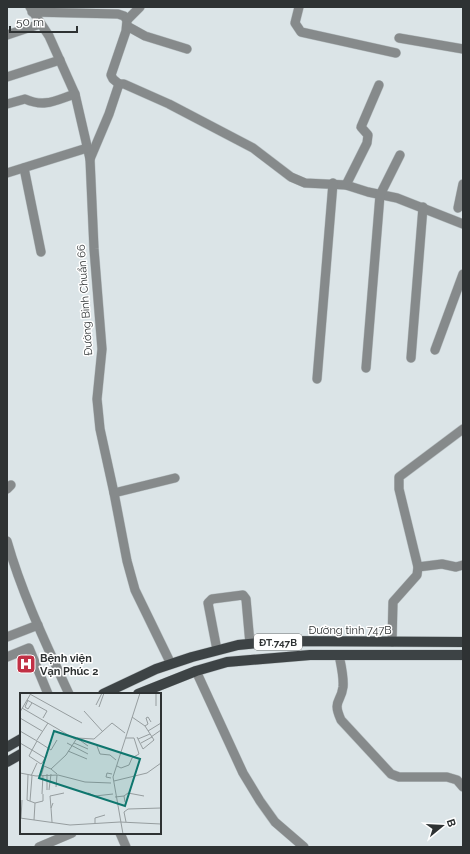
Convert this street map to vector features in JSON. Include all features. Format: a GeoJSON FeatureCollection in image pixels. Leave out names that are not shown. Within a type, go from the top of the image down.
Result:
{"type":"FeatureCollection","features":[{"type":"Feature","properties":{"kind":"main road","name":"Đường tỉnh 747B"},"geometry":{"type":"LineString","coordinates":[[105,693],[171,664],[217,650],[250,644],[279,642],[463,642]]}},
{"type":"Feature","properties":{"kind":"main road","name":"ĐT.747B"},"geometry":{"type":"LineString","coordinates":[[140,693],[196,670],[227,662],[251,659],[310,655],[463,655]]}},
{"type":"Feature","properties":{"kind":"main road"},"geometry":{"type":"LineString","coordinates":[[7,747],[20,740]]}},
{"type":"Feature","properties":{"kind":"main road"},"geometry":{"type":"LineString","coordinates":[[7,762],[20,755]]}},
{"type":"Feature","properties":{"kind":"street"},"geometry":{"type":"LineString","coordinates":[[140,7],[127,23],[111,75],[119,84],[124,84],[169,104],[253,148],[291,177],[305,183],[346,185],[380,195],[397,198],[463,224]]}},
{"type":"Feature","properties":{"kind":"street"},"geometry":{"type":"LineString","coordinates":[[299,7],[295,23],[301,32],[396,53]]}},
{"type":"Feature","properties":{"kind":"street"},"geometry":{"type":"LineString","coordinates":[[31,9],[118,14],[124,16],[127,23],[145,36],[187,49]]}},
{"type":"Feature","properties":{"kind":"street","name":"Đường Bình Chuẩn 66"},"geometry":{"type":"LineString","coordinates":[[31,9],[49,36],[75,94],[90,159],[94,249],[102,349],[97,399],[100,429],[126,561],[136,590],[171,664]]}},
{"type":"Feature","properties":{"kind":"street"},"geometry":{"type":"LineString","coordinates":[[7,35],[40,24]]}},
{"type":"Feature","properties":{"kind":"street"},"geometry":{"type":"LineString","coordinates":[[399,38],[463,49]]}},
{"type":"Feature","properties":{"kind":"street"},"geometry":{"type":"LineString","coordinates":[[7,77],[60,60]]}},
{"type":"Feature","properties":{"kind":"street"},"geometry":{"type":"LineString","coordinates":[[90,159],[109,114],[119,84]]}},
{"type":"Feature","properties":{"kind":"street"},"geometry":{"type":"LineString","coordinates":[[346,185],[367,143],[368,136],[361,126],[379,85]]}},
{"type":"Feature","properties":{"kind":"street"},"geometry":{"type":"LineString","coordinates":[[7,104],[25,99],[34,103],[44,104],[75,94]]}},
{"type":"Feature","properties":{"kind":"street"},"geometry":{"type":"LineString","coordinates":[[7,173],[87,148]]}},
{"type":"Feature","properties":{"kind":"street"},"geometry":{"type":"LineString","coordinates":[[366,368],[380,195],[400,155]]}},
{"type":"Feature","properties":{"kind":"street"},"geometry":{"type":"LineString","coordinates":[[24,168],[40,252]]}},
{"type":"Feature","properties":{"kind":"street"},"geometry":{"type":"LineString","coordinates":[[317,378],[333,184]]}},
{"type":"Feature","properties":{"kind":"street"},"geometry":{"type":"LineString","coordinates":[[458,208],[463,184]]}},
{"type":"Feature","properties":{"kind":"street"},"geometry":{"type":"LineString","coordinates":[[411,358],[423,207]]}},
{"type":"Feature","properties":{"kind":"street"},"geometry":{"type":"LineString","coordinates":[[435,350],[463,274]]}},
{"type":"Feature","properties":{"kind":"street"},"geometry":{"type":"LineString","coordinates":[[392,642],[393,602],[417,575],[418,567],[398,482],[399,477],[463,429]]}},
{"type":"Feature","properties":{"kind":"street"},"geometry":{"type":"LineString","coordinates":[[114,494],[175,478]]}},
{"type":"Feature","properties":{"kind":"street"},"geometry":{"type":"LineString","coordinates":[[7,541],[38,625],[69,693]]}},
{"type":"Feature","properties":{"kind":"street"},"geometry":{"type":"LineString","coordinates":[[418,567],[442,564],[456,567],[463,565]]}},
{"type":"Feature","properties":{"kind":"street"},"geometry":{"type":"LineString","coordinates":[[217,650],[208,603],[212,599],[243,595],[246,599],[250,644]]}},
{"type":"Feature","properties":{"kind":"street"},"geometry":{"type":"LineString","coordinates":[[7,637],[38,625]]}},
{"type":"Feature","properties":{"kind":"street"},"geometry":{"type":"LineString","coordinates":[[7,657],[29,648],[48,693]]}},
{"type":"Feature","properties":{"kind":"street"},"geometry":{"type":"LineString","coordinates":[[340,655],[343,687],[336,705],[337,711],[341,720],[386,771],[399,777],[447,777],[457,780],[463,787]]}},
{"type":"Feature","properties":{"kind":"street"},"geometry":{"type":"LineString","coordinates":[[196,670],[243,773],[260,801],[275,822],[304,847]]}},
{"type":"Feature","properties":{"kind":"street"},"geometry":{"type":"LineString","coordinates":[[39,847],[70,834]]}},
{"type":"Feature","properties":{"kind":"street"},"geometry":{"type":"LineString","coordinates":[[120,834],[126,847]]}},
{"type":"Feature","properties":{"kind":"place","name":"Bệnh viện Vạn Phúc 2"},"geometry":{"type":"Point","coordinates":[26,664]}}]}
